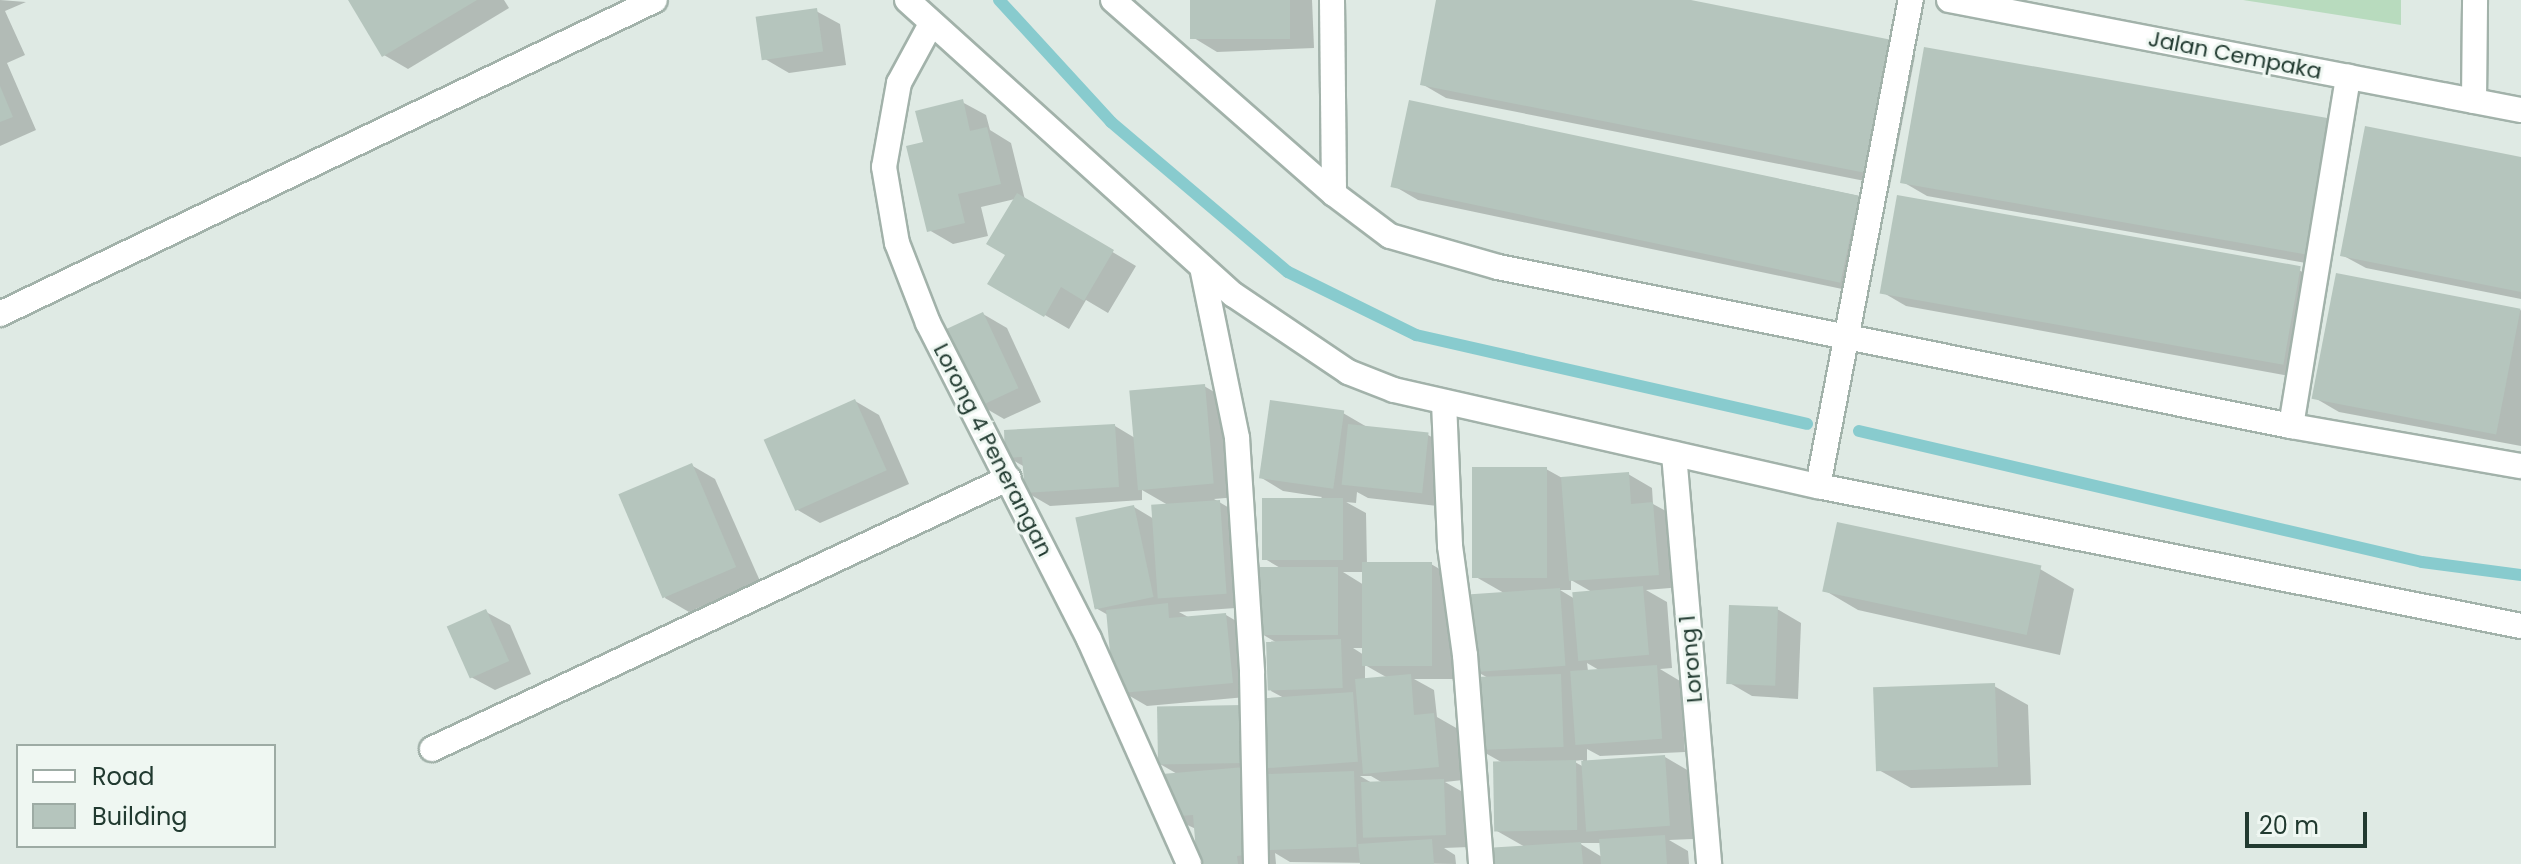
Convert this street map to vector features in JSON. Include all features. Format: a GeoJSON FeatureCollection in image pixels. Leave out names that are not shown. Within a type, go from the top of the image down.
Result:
{"type":"FeatureCollection","features":[{"type":"Feature","properties":{"kind":"street"},"geometry":{"type":"LineString","coordinates":[[0,314],[655,0]]}},
{"type":"Feature","properties":{"kind":"street"},"geometry":{"type":"LineString","coordinates":[[907,0],[1058,132],[1202,267],[1276,326],[1348,372],[1444,402],[1818,486],[2521,626]]}},
{"type":"Feature","properties":{"kind":"street"},"geometry":{"type":"LineString","coordinates":[[1113,0],[1334,194],[1390,236],[1445,254],[2291,426],[2521,466]]}},
{"type":"Feature","properties":{"kind":"street"},"geometry":{"type":"LineString","coordinates":[[1332,0],[1334,194]]}},
{"type":"Feature","properties":{"kind":"street"},"geometry":{"type":"LineString","coordinates":[[1818,486],[1911,0]]}},
{"type":"Feature","properties":{"kind":"street","name":"Jalan Cempaka"},"geometry":{"type":"LineString","coordinates":[[1949,0],[2036,8],[2348,77],[2521,110]]}},
{"type":"Feature","properties":{"kind":"street"},"geometry":{"type":"LineString","coordinates":[[2474,101],[2475,0]]}},
{"type":"Feature","properties":{"kind":"street","name":"Lorong 4 Penerangan"},"geometry":{"type":"LineString","coordinates":[[931,24],[899,83],[884,167],[897,243],[928,323],[1089,639],[1189,864]]}},
{"type":"Feature","properties":{"kind":"street"},"geometry":{"type":"LineString","coordinates":[[2291,426],[2348,77]]}},
{"type":"Feature","properties":{"kind":"street"},"geometry":{"type":"LineString","coordinates":[[1202,267],[1237,438],[1251,657],[1256,864]]}},
{"type":"Feature","properties":{"kind":"street"},"geometry":{"type":"LineString","coordinates":[[1444,402],[1450,546],[1465,655],[1481,864]]}},
{"type":"Feature","properties":{"kind":"street","name":"Lorong 1"},"geometry":{"type":"LineString","coordinates":[[1674,454],[1709,864]]}},
{"type":"Feature","properties":{"kind":"street"},"geometry":{"type":"LineString","coordinates":[[432,749],[1009,478]]}},
{"type":"Feature","properties":{"kind":"green space"},"geometry":{"type":"Polygon","coordinates":[[[2243,0],[2401,0],[2401,25],[2243,0]]]}},
{"type":"Feature","properties":{"kind":"building"},"geometry":{"type":"Polygon","coordinates":[[[348,0],[477,0],[382,57],[348,0]]]}},
{"type":"Feature","properties":{"kind":"building"},"geometry":{"type":"Polygon","coordinates":[[[1190,0],[1290,0],[1290,39],[1190,39],[1190,0]]]}},
{"type":"Feature","properties":{"kind":"building"},"geometry":{"type":"Polygon","coordinates":[[[1436,0],[1691,0],[1892,40],[1866,173],[1420,85],[1436,0]]]}},
{"type":"Feature","properties":{"kind":"building"},"geometry":{"type":"Polygon","coordinates":[[[817,8],[823,52],[762,60],[756,17],[817,8]]]}},
{"type":"Feature","properties":{"kind":"building"},"geometry":{"type":"Polygon","coordinates":[[[1924,47],[2329,118],[2305,254],[1900,183],[1924,47]]]}},
{"type":"Feature","properties":{"kind":"building"},"geometry":{"type":"Polygon","coordinates":[[[0,86],[13,117],[0,122],[0,86]]]}},
{"type":"Feature","properties":{"kind":"building"},"geometry":{"type":"Polygon","coordinates":[[[963,99],[970,131],[987,127],[1001,184],[958,194],[965,223],[927,232],[906,146],[923,142],[915,111],[963,99]]]}},
{"type":"Feature","properties":{"kind":"building"},"geometry":{"type":"Polygon","coordinates":[[[1409,100],[1859,196],[1840,283],[1390,187],[1409,100]]]}},
{"type":"Feature","properties":{"kind":"building"},"geometry":{"type":"Polygon","coordinates":[[[2365,126],[2521,157],[2521,292],[2340,256],[2365,126]]]}},
{"type":"Feature","properties":{"kind":"building"},"geometry":{"type":"Polygon","coordinates":[[[1017,193],[1114,250],[1084,301],[1061,287],[1044,317],[987,284],[1005,255],[986,244],[1017,193]]]}},
{"type":"Feature","properties":{"kind":"building"},"geometry":{"type":"Polygon","coordinates":[[[1897,195],[2301,266],[2283,365],[1880,293],[1897,195]]]}},
{"type":"Feature","properties":{"kind":"building"},"geometry":{"type":"Polygon","coordinates":[[[2336,273],[2521,309],[2496,435],[2312,399],[2336,273]]]}},
{"type":"Feature","properties":{"kind":"building"},"geometry":{"type":"Polygon","coordinates":[[[983,312],[1018,388],[978,407],[942,331],[983,312]]]}},
{"type":"Feature","properties":{"kind":"building"},"geometry":{"type":"Polygon","coordinates":[[[1205,384],[1214,484],[1138,490],[1129,391],[1205,384]]]}},
{"type":"Feature","properties":{"kind":"building"},"geometry":{"type":"Polygon","coordinates":[[[855,399],[887,470],[795,511],[764,440],[855,399]]]}},
{"type":"Feature","properties":{"kind":"building"},"geometry":{"type":"Polygon","coordinates":[[[1270,400],[1344,410],[1333,489],[1259,478],[1270,400]]]}},
{"type":"Feature","properties":{"kind":"building"},"geometry":{"type":"Polygon","coordinates":[[[1115,424],[1119,487],[1025,493],[1022,457],[1005,458],[1004,430],[1115,424]]]}},
{"type":"Feature","properties":{"kind":"building"},"geometry":{"type":"Polygon","coordinates":[[[1348,424],[1429,432],[1422,493],[1342,485],[1348,424]]]}},
{"type":"Feature","properties":{"kind":"building"},"geometry":{"type":"Polygon","coordinates":[[[692,463],[736,567],[663,598],[618,494],[692,463]]]}},
{"type":"Feature","properties":{"kind":"building"},"geometry":{"type":"Polygon","coordinates":[[[1472,467],[1547,467],[1547,578],[1472,578],[1472,467]]]}},
{"type":"Feature","properties":{"kind":"building"},"geometry":{"type":"Polygon","coordinates":[[[1629,472],[1631,504],[1653,502],[1659,575],[1569,581],[1561,477],[1629,472]]]}},
{"type":"Feature","properties":{"kind":"building"},"geometry":{"type":"Polygon","coordinates":[[[1262,498],[1343,498],[1343,560],[1262,560],[1262,498]]]}},
{"type":"Feature","properties":{"kind":"building"},"geometry":{"type":"Polygon","coordinates":[[[1220,500],[1227,594],[1158,599],[1151,505],[1220,500]]]}},
{"type":"Feature","properties":{"kind":"building"},"geometry":{"type":"Polygon","coordinates":[[[1134,505],[1154,597],[1095,609],[1075,517],[1134,505]]]}},
{"type":"Feature","properties":{"kind":"building"},"geometry":{"type":"Polygon","coordinates":[[[1837,522],[2041,565],[2027,635],[1822,591],[1837,522]]]}},
{"type":"Feature","properties":{"kind":"building"},"geometry":{"type":"Polygon","coordinates":[[[1362,562],[1432,562],[1432,666],[1362,666],[1362,562]]]}},
{"type":"Feature","properties":{"kind":"building"},"geometry":{"type":"Polygon","coordinates":[[[1260,567],[1338,567],[1338,635],[1260,635],[1260,567]]]}},
{"type":"Feature","properties":{"kind":"building"},"geometry":{"type":"Polygon","coordinates":[[[1643,586],[1649,655],[1578,661],[1572,592],[1643,586]]]}},
{"type":"Feature","properties":{"kind":"building"},"geometry":{"type":"Polygon","coordinates":[[[1560,588],[1565,666],[1473,672],[1467,594],[1560,588]]]}},
{"type":"Feature","properties":{"kind":"building"},"geometry":{"type":"Polygon","coordinates":[[[1168,603],[1169,618],[1226,613],[1233,683],[1121,693],[1120,674],[1112,674],[1106,610],[1168,603]]]}},
{"type":"Feature","properties":{"kind":"building"},"geometry":{"type":"Polygon","coordinates":[[[1729,605],[1778,607],[1775,686],[1726,684],[1729,605]]]}},
{"type":"Feature","properties":{"kind":"building"},"geometry":{"type":"Polygon","coordinates":[[[486,609],[509,661],[470,679],[447,626],[486,609]]]}},
{"type":"Feature","properties":{"kind":"building"},"geometry":{"type":"Polygon","coordinates":[[[1341,639],[1343,688],[1268,691],[1266,642],[1341,639]]]}},
{"type":"Feature","properties":{"kind":"building"},"geometry":{"type":"Polygon","coordinates":[[[1657,665],[1662,739],[1575,745],[1570,671],[1657,665]]]}},
{"type":"Feature","properties":{"kind":"building"},"geometry":{"type":"Polygon","coordinates":[[[1411,674],[1414,715],[1434,713],[1439,767],[1363,774],[1355,679],[1411,674]]]}},
{"type":"Feature","properties":{"kind":"building"},"geometry":{"type":"Polygon","coordinates":[[[1561,674],[1564,747],[1478,750],[1475,677],[1561,674]]]}},
{"type":"Feature","properties":{"kind":"building"},"geometry":{"type":"Polygon","coordinates":[[[1995,683],[1998,767],[1876,771],[1873,687],[1995,683]]]}},
{"type":"Feature","properties":{"kind":"building"},"geometry":{"type":"Polygon","coordinates":[[[1353,692],[1358,762],[1253,769],[1248,699],[1353,692]]]}},
{"type":"Feature","properties":{"kind":"building"},"geometry":{"type":"Polygon","coordinates":[[[1244,705],[1245,763],[1158,765],[1157,707],[1244,705]]]}},
{"type":"Feature","properties":{"kind":"building"},"geometry":{"type":"Polygon","coordinates":[[[1665,755],[1670,826],[1586,832],[1581,761],[1665,755]]]}},
{"type":"Feature","properties":{"kind":"building"},"geometry":{"type":"Polygon","coordinates":[[[1576,760],[1577,830],[1494,831],[1493,761],[1576,760]]]}},
{"type":"Feature","properties":{"kind":"building"},"geometry":{"type":"Polygon","coordinates":[[[1245,767],[1253,854],[1237,856],[1238,864],[1197,864],[1193,815],[1166,817],[1162,774],[1245,767]]]}},
{"type":"Feature","properties":{"kind":"building"},"geometry":{"type":"Polygon","coordinates":[[[1354,771],[1357,847],[1265,850],[1262,774],[1354,771]]]}},
{"type":"Feature","properties":{"kind":"building"},"geometry":{"type":"Polygon","coordinates":[[[1444,779],[1446,835],[1363,838],[1361,782],[1444,779]]]}},
{"type":"Feature","properties":{"kind":"building"},"geometry":{"type":"Polygon","coordinates":[[[1665,835],[1667,864],[1601,864],[1599,839],[1665,835]]]}},
{"type":"Feature","properties":{"kind":"building"},"geometry":{"type":"Polygon","coordinates":[[[1432,839],[1434,864],[1360,864],[1358,844],[1432,839]]]}},
{"type":"Feature","properties":{"kind":"building"},"geometry":{"type":"Polygon","coordinates":[[[1581,842],[1583,864],[1486,864],[1485,848],[1581,842]]]}},
{"type":"Feature","properties":{"kind":"waterway"},"geometry":{"type":"LineString","coordinates":[[999,0],[1111,122],[1288,272],[1416,335],[1807,424]]}},
{"type":"Feature","properties":{"kind":"waterway"},"geometry":{"type":"LineString","coordinates":[[1859,431],[2422,562],[2521,575]]}}]}
